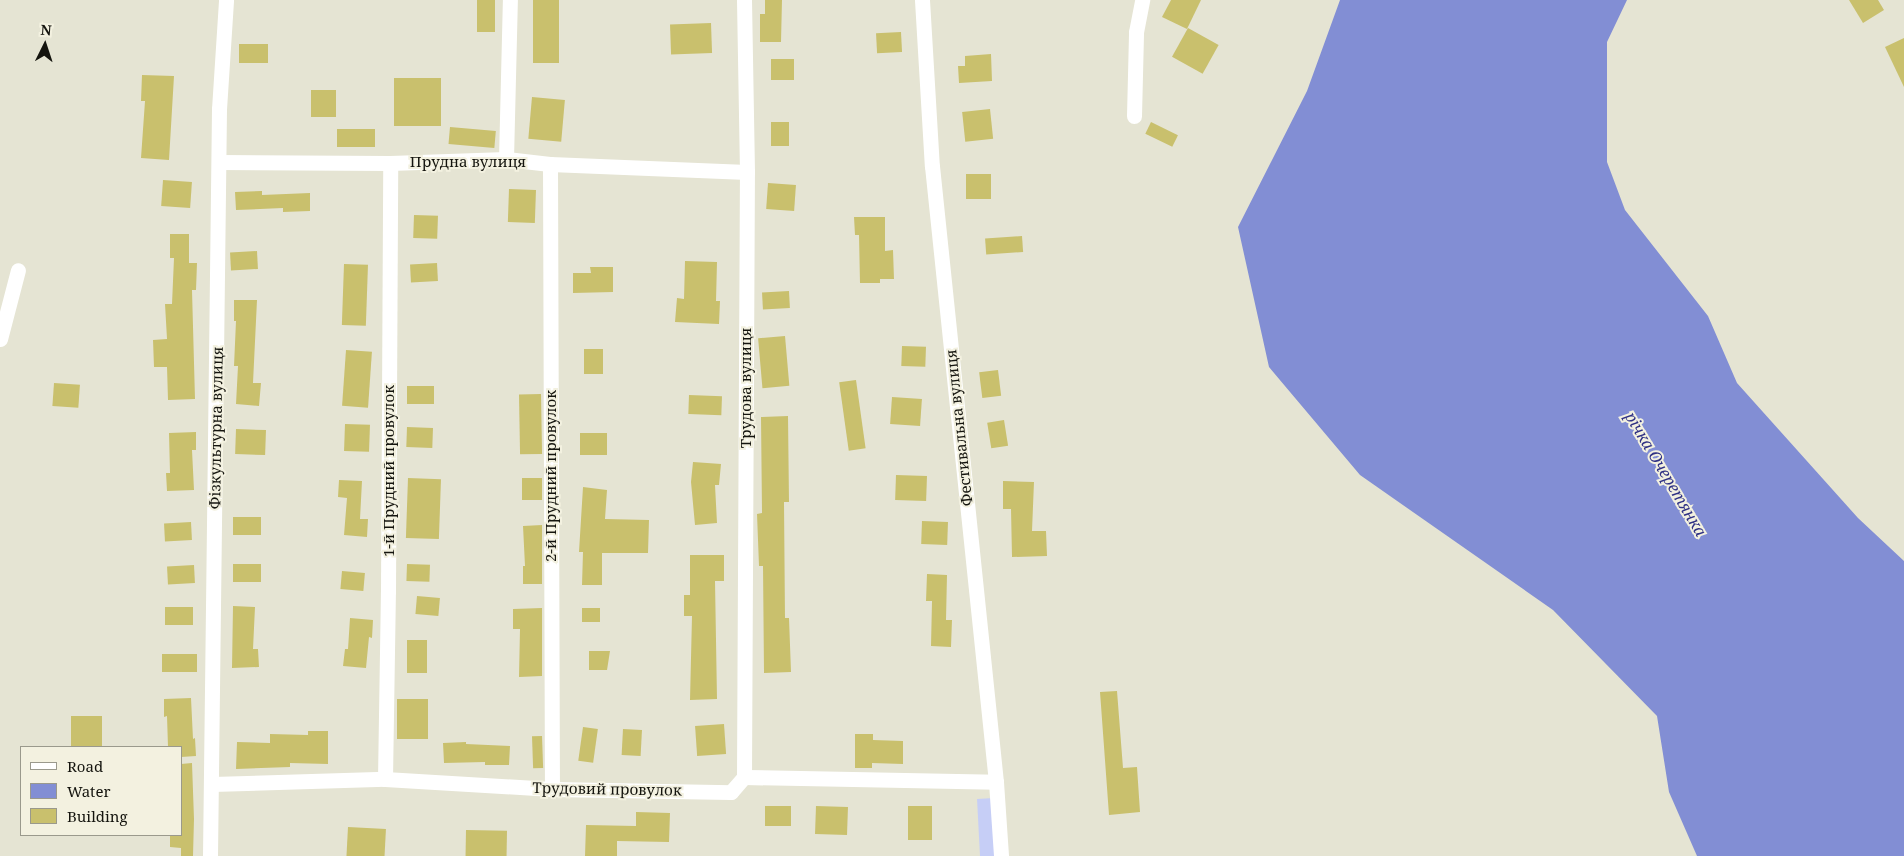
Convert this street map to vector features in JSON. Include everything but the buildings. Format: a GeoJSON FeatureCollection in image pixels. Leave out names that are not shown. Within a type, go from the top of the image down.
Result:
{"type":"FeatureCollection","features":[{"type":"Feature","properties":{"kind":"street","name":"Фізкультурна вулиця"},"geometry":{"type":"LineString","coordinates":[[210,856],[219,109],[226,0]]}},
{"type":"Feature","properties":{"kind":"street"},"geometry":{"type":"LineString","coordinates":[[506,159],[510,0]]}},
{"type":"Feature","properties":{"kind":"street","name":"Трудова вулиця"},"geometry":{"type":"LineString","coordinates":[[744,0],[746,172],[744,777]]}},
{"type":"Feature","properties":{"kind":"street","name":"Фестивальна вулиця"},"geometry":{"type":"LineString","coordinates":[[922,0],[932,166],[996,782],[1001,856]]}},
{"type":"Feature","properties":{"kind":"street"},"geometry":{"type":"LineString","coordinates":[[1134,116],[1136,32],[1142,0]]}},
{"type":"Feature","properties":{"kind":"street","name":"Прудна вулиця"},"geometry":{"type":"LineString","coordinates":[[219,162],[390,163],[506,159],[550,164],[746,172]]}},
{"type":"Feature","properties":{"kind":"street","name":"1-й Прудний провулок"},"geometry":{"type":"LineString","coordinates":[[385,778],[390,163]]}},
{"type":"Feature","properties":{"kind":"street","name":"2-й Прудний провулок"},"geometry":{"type":"LineString","coordinates":[[550,164],[552,788]]}},
{"type":"Feature","properties":{"kind":"street"},"geometry":{"type":"LineString","coordinates":[[0,339],[18,270]]}},
{"type":"Feature","properties":{"kind":"street"},"geometry":{"type":"LineString","coordinates":[[744,777],[996,782]]}},
{"type":"Feature","properties":{"kind":"street","name":"Трудовий провулок"},"geometry":{"type":"LineString","coordinates":[[212,784],[385,778],[552,788],[731,792],[744,777]]}},
{"type":"Feature","properties":{"kind":"shaded area"},"geometry":{"type":"Polygon","coordinates":[[[994,798],[997,856],[980,856],[977,799],[994,798]]]}},
{"type":"Feature","properties":{"kind":"water","name":"річка Очеретянка"},"geometry":{"type":"Polygon","coordinates":[[[1340,0],[1627,0],[1607,42],[1607,162],[1625,210],[1708,316],[1737,383],[1858,518],[1904,561],[1904,856],[1697,856],[1669,792],[1657,716],[1553,610],[1360,475],[1269,367],[1238,227],[1307,91],[1340,0]]]}}]}
